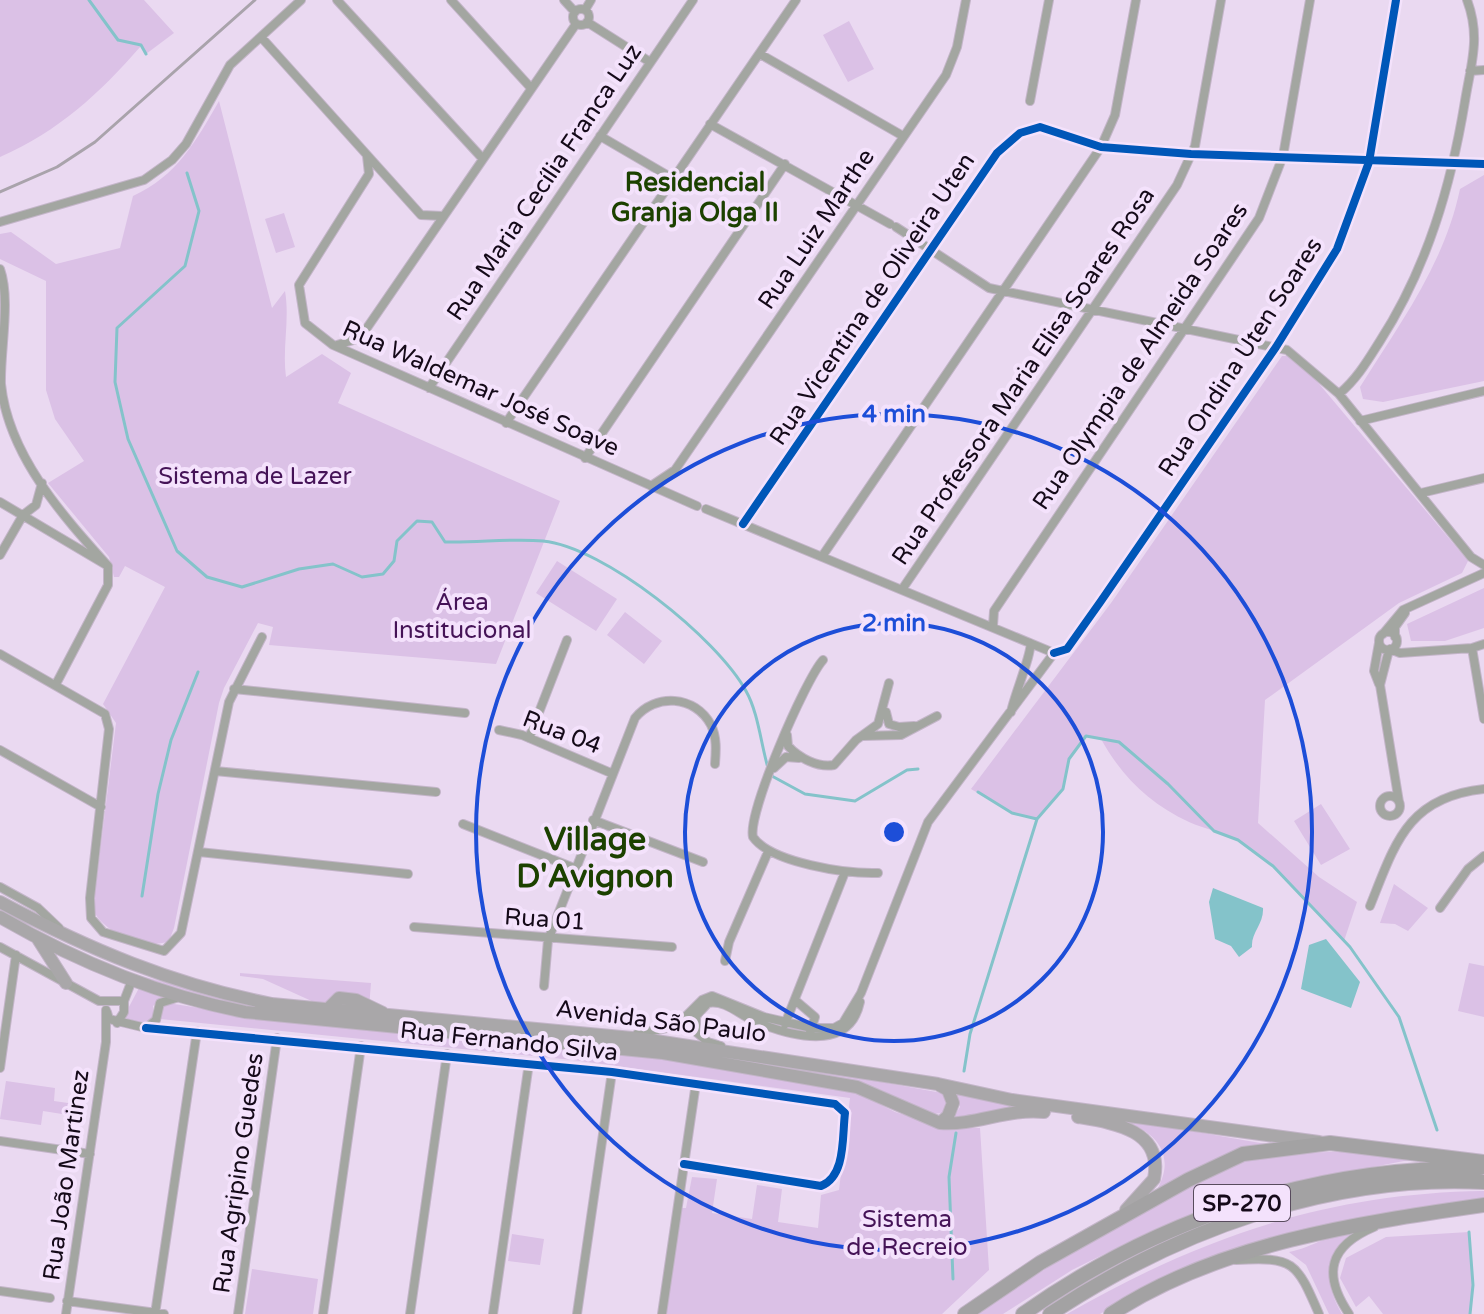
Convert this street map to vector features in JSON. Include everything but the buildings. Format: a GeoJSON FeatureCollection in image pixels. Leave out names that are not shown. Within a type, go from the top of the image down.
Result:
{"type":"FeatureCollection","features":[{"type":"Feature","properties":{"kind":"highway","name":"SP-270"},"geometry":{"type":"LineString","coordinates":[[965,1314],[1113,1222],[1243,1154],[1330,1143],[1484,1162]]}},
{"type":"Feature","properties":{"kind":"highway","name":"SP-270"},"geometry":{"type":"LineString","coordinates":[[1023,1314],[1105,1260],[1169,1230],[1243,1203],[1300,1187],[1358,1176],[1484,1168]]}},
{"type":"Feature","properties":{"kind":"highway","name":"SP-270"},"geometry":{"type":"LineString","coordinates":[[1050,1314],[1114,1275],[1177,1244],[1291,1203],[1362,1189],[1484,1182]]}},
{"type":"Feature","properties":{"kind":"highway","name":"SP-270"},"geometry":{"type":"LineString","coordinates":[[1111,1314],[1168,1284],[1303,1236],[1484,1205]]}},
{"type":"Feature","properties":{"kind":"main road","name":"Avenida São Paulo"},"geometry":{"type":"LineString","coordinates":[[0,902],[125,963],[221,994],[327,1010],[612,1036],[756,1055],[938,1084],[1012,1100],[1330,1143]]}},
{"type":"Feature","properties":{"kind":"main road","name":"Avenida São Paulo"},"geometry":{"type":"LineString","coordinates":[[0,917],[38,939],[132,980],[197,1002],[313,1020],[663,1053],[857,1087],[940,1123],[954,1124],[1030,1111],[1119,1124],[1135,1131],[1153,1152],[1154,1179],[1144,1194],[1113,1222]]}},
{"type":"Feature","properties":{"kind":"main road"},"geometry":{"type":"LineString","coordinates":[[38,939],[66,983]]}},
{"type":"Feature","properties":{"kind":"main road"},"geometry":{"type":"LineString","coordinates":[[125,963],[132,980]]}},
{"type":"Feature","properties":{"kind":"main road"},"geometry":{"type":"LineString","coordinates":[[938,1084],[948,1090],[953,1103],[948,1116],[940,1123]]}},
{"type":"Feature","properties":{"kind":"street"},"geometry":{"type":"LineString","coordinates":[[0,222],[144,180],[172,160],[186,144],[230,65],[301,0]]}},
{"type":"Feature","properties":{"kind":"street"},"geometry":{"type":"LineString","coordinates":[[337,0],[483,159]]}},
{"type":"Feature","properties":{"kind":"street"},"geometry":{"type":"LineString","coordinates":[[451,0],[531,88]]}},
{"type":"Feature","properties":{"kind":"street"},"geometry":{"type":"LineString","coordinates":[[333,345],[360,338],[576,24],[575,12],[564,0]]}},
{"type":"Feature","properties":{"kind":"street"},"geometry":{"type":"LineString","coordinates":[[575,12],[585,10],[591,0]]}},
{"type":"Feature","properties":{"kind":"street","name":"Rua Maria Cecília Franca Luz"},"geometry":{"type":"LineString","coordinates":[[429,388],[693,0]]}},
{"type":"Feature","properties":{"kind":"street"},"geometry":{"type":"LineString","coordinates":[[506,423],[796,0]]}},
{"type":"Feature","properties":{"kind":"street","name":"Rua Luiz Marthe"},"geometry":{"type":"LineString","coordinates":[[675,470],[953,63],[966,0]]}},
{"type":"Feature","properties":{"kind":"street"},"geometry":{"type":"LineString","coordinates":[[1030,101],[1049,0]]}},
{"type":"Feature","properties":{"kind":"street"},"geometry":{"type":"LineString","coordinates":[[823,555],[1101,147],[1115,115],[1136,0]]}},
{"type":"Feature","properties":{"kind":"street","name":"Rua Professora Maria Elisa Soares Rosa"},"geometry":{"type":"LineString","coordinates":[[903,588],[1177,185],[1191,154],[1221,0]]}},
{"type":"Feature","properties":{"kind":"street","name":"Rua Olympia de Almeida Soares"},"geometry":{"type":"LineString","coordinates":[[993,626],[994,611],[1259,218],[1283,156],[1310,0]]}},
{"type":"Feature","properties":{"kind":"street","name":"Rua Ondina Uten Soares"},"geometry":{"type":"LineString","coordinates":[[810,1031],[839,1026],[861,993],[928,822],[1011,715],[1054,653],[1067,649],[1276,347],[1337,249],[1369,162],[1396,0]]}},
{"type":"Feature","properties":{"kind":"street"},"geometry":{"type":"LineString","coordinates":[[1339,394],[1355,379],[1397,314],[1428,249],[1454,166],[1477,29],[1467,0]]}},
{"type":"Feature","properties":{"kind":"street"},"geometry":{"type":"LineString","coordinates":[[585,10],[589,17],[587,22]]}},
{"type":"Feature","properties":{"kind":"street"},"geometry":{"type":"LineString","coordinates":[[576,24],[587,22],[650,62]]}},
{"type":"Feature","properties":{"kind":"street"},"geometry":{"type":"LineString","coordinates":[[261,37],[421,215],[427,226],[426,243]]}},
{"type":"Feature","properties":{"kind":"street"},"geometry":{"type":"LineString","coordinates":[[760,54],[903,136]]}},
{"type":"Feature","properties":{"kind":"street"},"geometry":{"type":"LineString","coordinates":[[1470,71],[1484,70]]}},
{"type":"Feature","properties":{"kind":"street"},"geometry":{"type":"LineString","coordinates":[[710,124],[893,225],[989,288],[1276,347],[1300,358],[1339,394],[1471,557],[1484,565]]}},
{"type":"Feature","properties":{"kind":"street","name":"Rua Vicentina de Oliveira Uten"},"geometry":{"type":"LineString","coordinates":[[743,524],[997,153],[1020,133],[1040,127],[1101,147],[1191,154],[1454,166],[1484,164]]}},
{"type":"Feature","properties":{"kind":"street"},"geometry":{"type":"LineString","coordinates":[[600,136],[672,178]]}},
{"type":"Feature","properties":{"kind":"street","name":"Rua Waldemar José Soave"},"geometry":{"type":"LineString","coordinates":[[367,156],[369,174],[303,276],[297,293],[305,323],[333,345],[669,494],[903,588],[1054,653]]}},
{"type":"Feature","properties":{"kind":"street"},"geometry":{"type":"LineString","coordinates":[[585,458],[785,164]]}},
{"type":"Feature","properties":{"kind":"street"},"geometry":{"type":"LineString","coordinates":[[361,189],[372,181],[392,183]]}},
{"type":"Feature","properties":{"kind":"street"},"geometry":{"type":"LineString","coordinates":[[421,215],[431,218],[444,216]]}},
{"type":"Feature","properties":{"kind":"street"},"geometry":{"type":"LineString","coordinates":[[0,269],[1,386],[18,443],[42,483],[108,566],[108,585],[56,684]]}},
{"type":"Feature","properties":{"kind":"street"},"geometry":{"type":"LineString","coordinates":[[360,338],[368,361]]}},
{"type":"Feature","properties":{"kind":"street"},"geometry":{"type":"LineString","coordinates":[[1360,421],[1484,391]]}},
{"type":"Feature","properties":{"kind":"street"},"geometry":{"type":"LineString","coordinates":[[651,486],[675,470]]}},
{"type":"Feature","properties":{"kind":"street"},"geometry":{"type":"LineString","coordinates":[[669,494],[675,470]]}},
{"type":"Feature","properties":{"kind":"street"},"geometry":{"type":"LineString","coordinates":[[1421,493],[1484,478]]}},
{"type":"Feature","properties":{"kind":"street"},"geometry":{"type":"LineString","coordinates":[[0,555],[23,515],[36,505],[42,483]]}},
{"type":"Feature","properties":{"kind":"street"},"geometry":{"type":"LineString","coordinates":[[0,502],[108,566]]}},
{"type":"Feature","properties":{"kind":"street"},"geometry":{"type":"LineString","coordinates":[[1464,580],[1472,568],[1471,557]]}},
{"type":"Feature","properties":{"kind":"street"},"geometry":{"type":"LineString","coordinates":[[1394,792],[1380,803],[1385,815],[1396,815],[1399,802],[1394,792],[1380,685],[1374,671],[1381,638],[1393,618],[1411,606],[1484,573]]}},
{"type":"Feature","properties":{"kind":"street"},"geometry":{"type":"LineString","coordinates":[[1380,685],[1396,638],[1395,627],[1411,606]]}},
{"type":"Feature","properties":{"kind":"street"},"geometry":{"type":"LineString","coordinates":[[0,654],[100,708],[108,721],[90,910],[95,924],[103,932],[151,950],[164,951],[173,945],[181,933],[234,689],[262,637]]}},
{"type":"Feature","properties":{"kind":"street"},"geometry":{"type":"LineString","coordinates":[[1381,638],[1396,638],[1407,648],[1422,652]]}},
{"type":"Feature","properties":{"kind":"street"},"geometry":{"type":"LineString","coordinates":[[1381,638],[1390,650],[1400,653],[1472,648],[1484,644]]}},
{"type":"Feature","properties":{"kind":"street"},"geometry":{"type":"LineString","coordinates":[[529,738],[567,640]]}},
{"type":"Feature","properties":{"kind":"street"},"geometry":{"type":"LineString","coordinates":[[1011,715],[1018,679],[1032,653],[1030,642]]}},
{"type":"Feature","properties":{"kind":"street"},"geometry":{"type":"LineString","coordinates":[[1472,648],[1484,719]]}},
{"type":"Feature","properties":{"kind":"street"},"geometry":{"type":"LineString","coordinates":[[823,660],[811,674],[787,732],[785,751],[768,781],[751,829],[758,844],[768,852],[845,872],[878,873]]}},
{"type":"Feature","properties":{"kind":"street"},"geometry":{"type":"LineString","coordinates":[[884,737],[876,732],[889,683]]}},
{"type":"Feature","properties":{"kind":"street"},"geometry":{"type":"LineString","coordinates":[[234,689],[465,713]]}},
{"type":"Feature","properties":{"kind":"street"},"geometry":{"type":"LineString","coordinates":[[544,986],[548,940],[635,718],[644,708],[666,700],[689,704],[707,719],[715,740],[715,764]]}},
{"type":"Feature","properties":{"kind":"street"},"geometry":{"type":"LineString","coordinates":[[884,737],[892,731],[886,703]]}},
{"type":"Feature","properties":{"kind":"street"},"geometry":{"type":"LineString","coordinates":[[859,738],[907,733],[937,716]]}},
{"type":"Feature","properties":{"kind":"street"},"geometry":{"type":"LineString","coordinates":[[785,751],[831,766],[877,725],[904,728],[924,724]]}},
{"type":"Feature","properties":{"kind":"street","name":"Rua 04"},"geometry":{"type":"LineString","coordinates":[[499,730],[529,738],[611,773]]}},
{"type":"Feature","properties":{"kind":"street"},"geometry":{"type":"LineString","coordinates":[[0,750],[101,807]]}},
{"type":"Feature","properties":{"kind":"street"},"geometry":{"type":"LineString","coordinates":[[215,771],[436,792]]}},
{"type":"Feature","properties":{"kind":"street"},"geometry":{"type":"LineString","coordinates":[[1370,906],[1398,837],[1413,817],[1451,795],[1484,789]]}},
{"type":"Feature","properties":{"kind":"street"},"geometry":{"type":"LineString","coordinates":[[593,820],[703,862]]}},
{"type":"Feature","properties":{"kind":"street"},"geometry":{"type":"LineString","coordinates":[[463,824],[574,868]]}},
{"type":"Feature","properties":{"kind":"street"},"geometry":{"type":"LineString","coordinates":[[199,852],[408,874]]}},
{"type":"Feature","properties":{"kind":"street"},"geometry":{"type":"LineString","coordinates":[[725,961],[729,942],[768,852]]}},
{"type":"Feature","properties":{"kind":"street"},"geometry":{"type":"LineString","coordinates":[[1440,908],[1468,869],[1484,856]]}},
{"type":"Feature","properties":{"kind":"street"},"geometry":{"type":"LineString","coordinates":[[756,1055],[701,1038],[694,1025],[699,1010],[714,1002],[749,1018],[780,1026],[786,1022],[845,872]]}},
{"type":"Feature","properties":{"kind":"street"},"geometry":{"type":"LineString","coordinates":[[0,887],[38,908],[59,928],[90,948]]}},
{"type":"Feature","properties":{"kind":"street","name":"Rua 01"},"geometry":{"type":"LineString","coordinates":[[414,927],[548,940],[672,947]]}},
{"type":"Feature","properties":{"kind":"street"},"geometry":{"type":"LineString","coordinates":[[0,947],[99,1001],[114,1019],[124,1012],[124,1001],[132,980]]}},
{"type":"Feature","properties":{"kind":"street"},"geometry":{"type":"LineString","coordinates":[[0,1068],[16,955]]}},
{"type":"Feature","properties":{"kind":"street"},"geometry":{"type":"LineString","coordinates":[[612,1036],[670,1028],[702,1000],[712,996],[810,1031]]}},
{"type":"Feature","properties":{"kind":"street"},"geometry":{"type":"LineString","coordinates":[[159,1024],[157,1009],[165,999],[197,1002]]}},
{"type":"Feature","properties":{"kind":"street"},"geometry":{"type":"LineString","coordinates":[[795,1000],[814,1014],[810,1031]]}},
{"type":"Feature","properties":{"kind":"street"},"geometry":{"type":"LineString","coordinates":[[99,1001],[124,1001]]}},
{"type":"Feature","properties":{"kind":"street"},"geometry":{"type":"LineString","coordinates":[[749,1018],[810,1031]]}},
{"type":"Feature","properties":{"kind":"street","name":"Rua Fernando Silva"},"geometry":{"type":"LineString","coordinates":[[114,1019],[146,1028],[159,1024],[197,1031],[612,1072],[835,1104],[845,1113],[837,1173],[832,1181],[821,1186],[684,1164]]}},
{"type":"Feature","properties":{"kind":"street","name":"Rua João Martinez"},"geometry":{"type":"LineString","coordinates":[[106,1042],[114,1019]]}},
{"type":"Feature","properties":{"kind":"street","name":"Rua João Martinez"},"geometry":{"type":"LineString","coordinates":[[66,1314],[106,1042],[114,1019]]}},
{"type":"Feature","properties":{"kind":"street"},"geometry":{"type":"LineString","coordinates":[[67,1301],[158,1314],[197,1031]]}},
{"type":"Feature","properties":{"kind":"street","name":"Rua Agripino Guedes"},"geometry":{"type":"LineString","coordinates":[[238,1314],[277,1038]]}},
{"type":"Feature","properties":{"kind":"street"},"geometry":{"type":"LineString","coordinates":[[323,1314],[361,1046]]}},
{"type":"Feature","properties":{"kind":"street"},"geometry":{"type":"LineString","coordinates":[[410,1314],[447,1054]]}},
{"type":"Feature","properties":{"kind":"street"},"geometry":{"type":"LineString","coordinates":[[493,1314],[529,1063]]}},
{"type":"Feature","properties":{"kind":"street"},"geometry":{"type":"LineString","coordinates":[[577,1314],[612,1072]]}},
{"type":"Feature","properties":{"kind":"street"},"geometry":{"type":"LineString","coordinates":[[662,1314],[696,1083]]}},
{"type":"Feature","properties":{"kind":"street"},"geometry":{"type":"LineString","coordinates":[[0,1141],[90,1154]]}},
{"type":"Feature","properties":{"kind":"street"},"geometry":{"type":"LineString","coordinates":[[1349,1314],[1333,1281],[1334,1258],[1354,1238],[1402,1217]]}},
{"type":"Feature","properties":{"kind":"street"},"geometry":{"type":"LineString","coordinates":[[1227,1261],[1275,1258],[1286,1261],[1301,1276],[1319,1314]]}},
{"type":"Feature","properties":{"kind":"street"},"geometry":{"type":"LineString","coordinates":[[0,1291],[50,1298]]}},
{"type":"Feature","properties":{"kind":"green space"},"geometry":{"type":"Polygon","coordinates":[[[0,0],[144,0],[174,33],[146,54],[141,46],[77,110],[41,135],[0,157],[0,0]]]}},
{"type":"Feature","properties":{"kind":"green space"},"geometry":{"type":"Polygon","coordinates":[[[849,21],[874,69],[848,82],[823,35],[849,21]]]}},
{"type":"Feature","properties":{"kind":"green space"},"geometry":{"type":"Polygon","coordinates":[[[219,101],[272,308],[285,291],[286,377],[322,354],[351,373],[338,403],[560,501],[496,664],[269,645],[273,627],[258,623],[219,703],[174,928],[169,941],[149,943],[115,932],[93,909],[116,723],[103,704],[165,587],[125,566],[119,577],[114,577],[109,557],[48,483],[84,461],[55,419],[46,390],[46,281],[0,259],[0,234],[11,232],[56,264],[120,248],[133,196],[162,178],[184,156],[219,101]]]}},
{"type":"Feature","properties":{"kind":"green space"},"geometry":{"type":"Polygon","coordinates":[[[1484,175],[1484,381],[1383,402],[1363,399],[1360,387],[1432,268],[1453,217],[1460,189],[1484,175]]]}},
{"type":"Feature","properties":{"kind":"green space"},"geometry":{"type":"Polygon","coordinates":[[[284,213],[295,247],[276,253],[265,219],[284,213]]]}},
{"type":"Feature","properties":{"kind":"green space"},"geometry":{"type":"Polygon","coordinates":[[[1282,356],[1289,356],[1310,373],[1468,561],[1462,573],[1399,603],[1265,700],[1258,823],[1319,877],[1357,902],[1344,941],[1256,852],[1222,833],[1175,815],[1150,798],[1118,765],[1101,739],[1086,736],[1069,759],[1063,789],[1037,819],[1012,813],[971,789],[1111,603],[1282,356]]]}},
{"type":"Feature","properties":{"kind":"green space"},"geometry":{"type":"Polygon","coordinates":[[[557,561],[617,599],[596,631],[536,593],[557,561]]]}},
{"type":"Feature","properties":{"kind":"green space"},"geometry":{"type":"Polygon","coordinates":[[[1484,588],[1484,628],[1445,641],[1411,641],[1407,624],[1484,588]]]}},
{"type":"Feature","properties":{"kind":"green space"},"geometry":{"type":"Polygon","coordinates":[[[625,612],[662,641],[644,664],[607,635],[625,612]]]}},
{"type":"Feature","properties":{"kind":"green space"},"geometry":{"type":"Polygon","coordinates":[[[1321,804],[1350,849],[1321,865],[1294,821],[1321,804]]]}},
{"type":"Feature","properties":{"kind":"green space"},"geometry":{"type":"Polygon","coordinates":[[[1394,884],[1428,908],[1408,931],[1395,924],[1380,923],[1394,884]]]}},
{"type":"Feature","properties":{"kind":"green space"},"geometry":{"type":"Polygon","coordinates":[[[1469,963],[1484,966],[1484,1017],[1458,1011],[1469,963]]]}},
{"type":"Feature","properties":{"kind":"green space"},"geometry":{"type":"Polygon","coordinates":[[[240,973],[371,983],[369,1008],[316,1003],[263,979],[240,976],[240,973]]]}},
{"type":"Feature","properties":{"kind":"green space"},"geometry":{"type":"Polygon","coordinates":[[[135,974],[228,1000],[602,1038],[782,1064],[942,1093],[949,1101],[944,1113],[931,1114],[881,1090],[851,1081],[651,1049],[252,1010],[134,978],[135,974]]]}},
{"type":"Feature","properties":{"kind":"green space"},"geometry":{"type":"Polygon","coordinates":[[[139,988],[164,995],[153,1006],[153,1021],[146,1024],[122,1020],[139,988]]]}},
{"type":"Feature","properties":{"kind":"green space","name":"Sistema de Recreio"},"geometry":{"type":"Polygon","coordinates":[[[168,1003],[294,1023],[639,1054],[858,1093],[895,1112],[947,1128],[980,1128],[989,1270],[942,1314],[666,1314],[681,1208],[686,1208],[692,1177],[717,1179],[712,1213],[752,1219],[757,1185],[782,1189],[778,1222],[818,1228],[821,1195],[839,1190],[850,1098],[573,1060],[160,1019],[162,1007],[168,1003]]]}},
{"type":"Feature","properties":{"kind":"green space"},"geometry":{"type":"Polygon","coordinates":[[[6,1081],[55,1088],[54,1101],[82,1105],[81,1117],[43,1111],[41,1125],[0,1119],[6,1081]]]}},
{"type":"Feature","properties":{"kind":"green space"},"geometry":{"type":"Polygon","coordinates":[[[955,1090],[1069,1110],[1029,1110],[953,1118],[960,1107],[955,1090]]]}},
{"type":"Feature","properties":{"kind":"green space"},"geometry":{"type":"Polygon","coordinates":[[[1115,1118],[1266,1144],[1154,1195],[1164,1172],[1163,1153],[1153,1138],[1137,1126],[1115,1118]]]}},
{"type":"Feature","properties":{"kind":"green space"},"geometry":{"type":"Polygon","coordinates":[[[1349,1151],[1409,1160],[1291,1183],[1223,1202],[1153,1230],[1072,1270],[1003,1314],[979,1314],[998,1298],[1119,1224],[1238,1162],[1266,1155],[1349,1151]]]}},
{"type":"Feature","properties":{"kind":"green space"},"geometry":{"type":"Polygon","coordinates":[[[1484,1191],[1484,1200],[1349,1221],[1118,1303],[1100,1314],[1067,1314],[1167,1263],[1267,1224],[1372,1200],[1484,1191]]]}},
{"type":"Feature","properties":{"kind":"green space"},"geometry":{"type":"Polygon","coordinates":[[[1355,1231],[1344,1240],[1332,1258],[1329,1279],[1342,1314],[1329,1314],[1306,1265],[1289,1252],[1355,1231]]]}},
{"type":"Feature","properties":{"kind":"green space"},"geometry":{"type":"Polygon","coordinates":[[[1469,1232],[1473,1285],[1470,1314],[1383,1314],[1369,1296],[1356,1307],[1340,1278],[1346,1258],[1386,1237],[1469,1232]]]}},
{"type":"Feature","properties":{"kind":"green space"},"geometry":{"type":"Polygon","coordinates":[[[512,1234],[544,1239],[540,1265],[508,1261],[512,1234]]]}},
{"type":"Feature","properties":{"kind":"green space"},"geometry":{"type":"Polygon","coordinates":[[[252,1269],[318,1279],[313,1314],[245,1314],[252,1269]]]}},
{"type":"Feature","properties":{"kind":"shaded area"},"geometry":{"type":"Polygon","coordinates":[[[1213,888],[1263,908],[1252,947],[1239,957],[1231,946],[1215,939],[1209,902],[1213,888]]]}},
{"type":"Feature","properties":{"kind":"shaded area"},"geometry":{"type":"Polygon","coordinates":[[[1326,939],[1360,982],[1351,1008],[1301,989],[1309,945],[1326,939]]]}},
{"type":"Feature","properties":{"kind":"waterway"},"geometry":{"type":"LineString","coordinates":[[89,0],[118,40],[141,45],[146,54]]}},
{"type":"Feature","properties":{"kind":"waterway"},"geometry":{"type":"LineString","coordinates":[[187,173],[199,211],[185,266],[117,328],[115,382],[128,439],[177,551],[207,577],[242,587],[299,569],[333,564],[362,577],[383,574],[394,561],[397,541],[417,521],[432,522],[445,542],[531,540],[568,547],[626,577],[656,598],[711,646],[750,699],[768,768]]}},
{"type":"Feature","properties":{"kind":"waterway"},"geometry":{"type":"LineString","coordinates":[[142,896],[158,794],[171,740],[198,672]]}},
{"type":"Feature","properties":{"kind":"waterway"},"geometry":{"type":"LineString","coordinates":[[978,792],[1012,813],[1037,819],[1063,789],[1069,759],[1086,736],[1119,742],[1168,784],[1214,831],[1238,840],[1273,866],[1350,947],[1399,1017],[1437,1130]]}},
{"type":"Feature","properties":{"kind":"waterway"},"geometry":{"type":"LineString","coordinates":[[770,775],[805,794],[855,801],[907,770],[918,769]]}},
{"type":"Feature","properties":{"kind":"waterway"},"geometry":{"type":"LineString","coordinates":[[964,1071],[970,1034],[1037,819]]}},
{"type":"Feature","properties":{"kind":"waterway"},"geometry":{"type":"LineString","coordinates":[[953,1279],[949,1177],[956,1133]]}},
{"type":"Feature","properties":{"kind":"waterway"},"geometry":{"type":"LineString","coordinates":[[1469,1232],[1473,1285],[1470,1314]]}},
{"type":"Feature","properties":{"kind":"railway"},"geometry":{"type":"LineString","coordinates":[[0,192],[57,167],[95,142],[255,0]]}},
{"type":"Feature","properties":{"kind":"cycle path"},"geometry":{"type":"LineString","coordinates":[[1054,653],[1067,649],[1101,601],[1276,347],[1337,249],[1369,162],[1396,0]]}},
{"type":"Feature","properties":{"kind":"cycle path"},"geometry":{"type":"LineString","coordinates":[[743,524],[997,153],[1020,133],[1040,127],[1101,147],[1191,154],[1484,164]]}},
{"type":"Feature","properties":{"kind":"cycle path"},"geometry":{"type":"LineString","coordinates":[[146,1028],[612,1072],[835,1104],[845,1113],[839,1165],[835,1174],[821,1186],[684,1164]]}},
{"type":"Feature","properties":{"kind":"district","name":"Residencial Granja Olga II"},"geometry":{"type":"Point","coordinates":[695,197]}},
{"type":"Feature","properties":{"kind":"district","name":"Village D'Avignon"},"geometry":{"type":"Point","coordinates":[595,858]}},
{"type":"Feature","properties":{"kind":"park label","name":"Sistema de Lazer"},"geometry":{"type":"Point","coordinates":[255,476]}},
{"type":"Feature","properties":{"kind":"park label","name":"Área Institucional"},"geometry":{"type":"Point","coordinates":[462,616]}}]}
